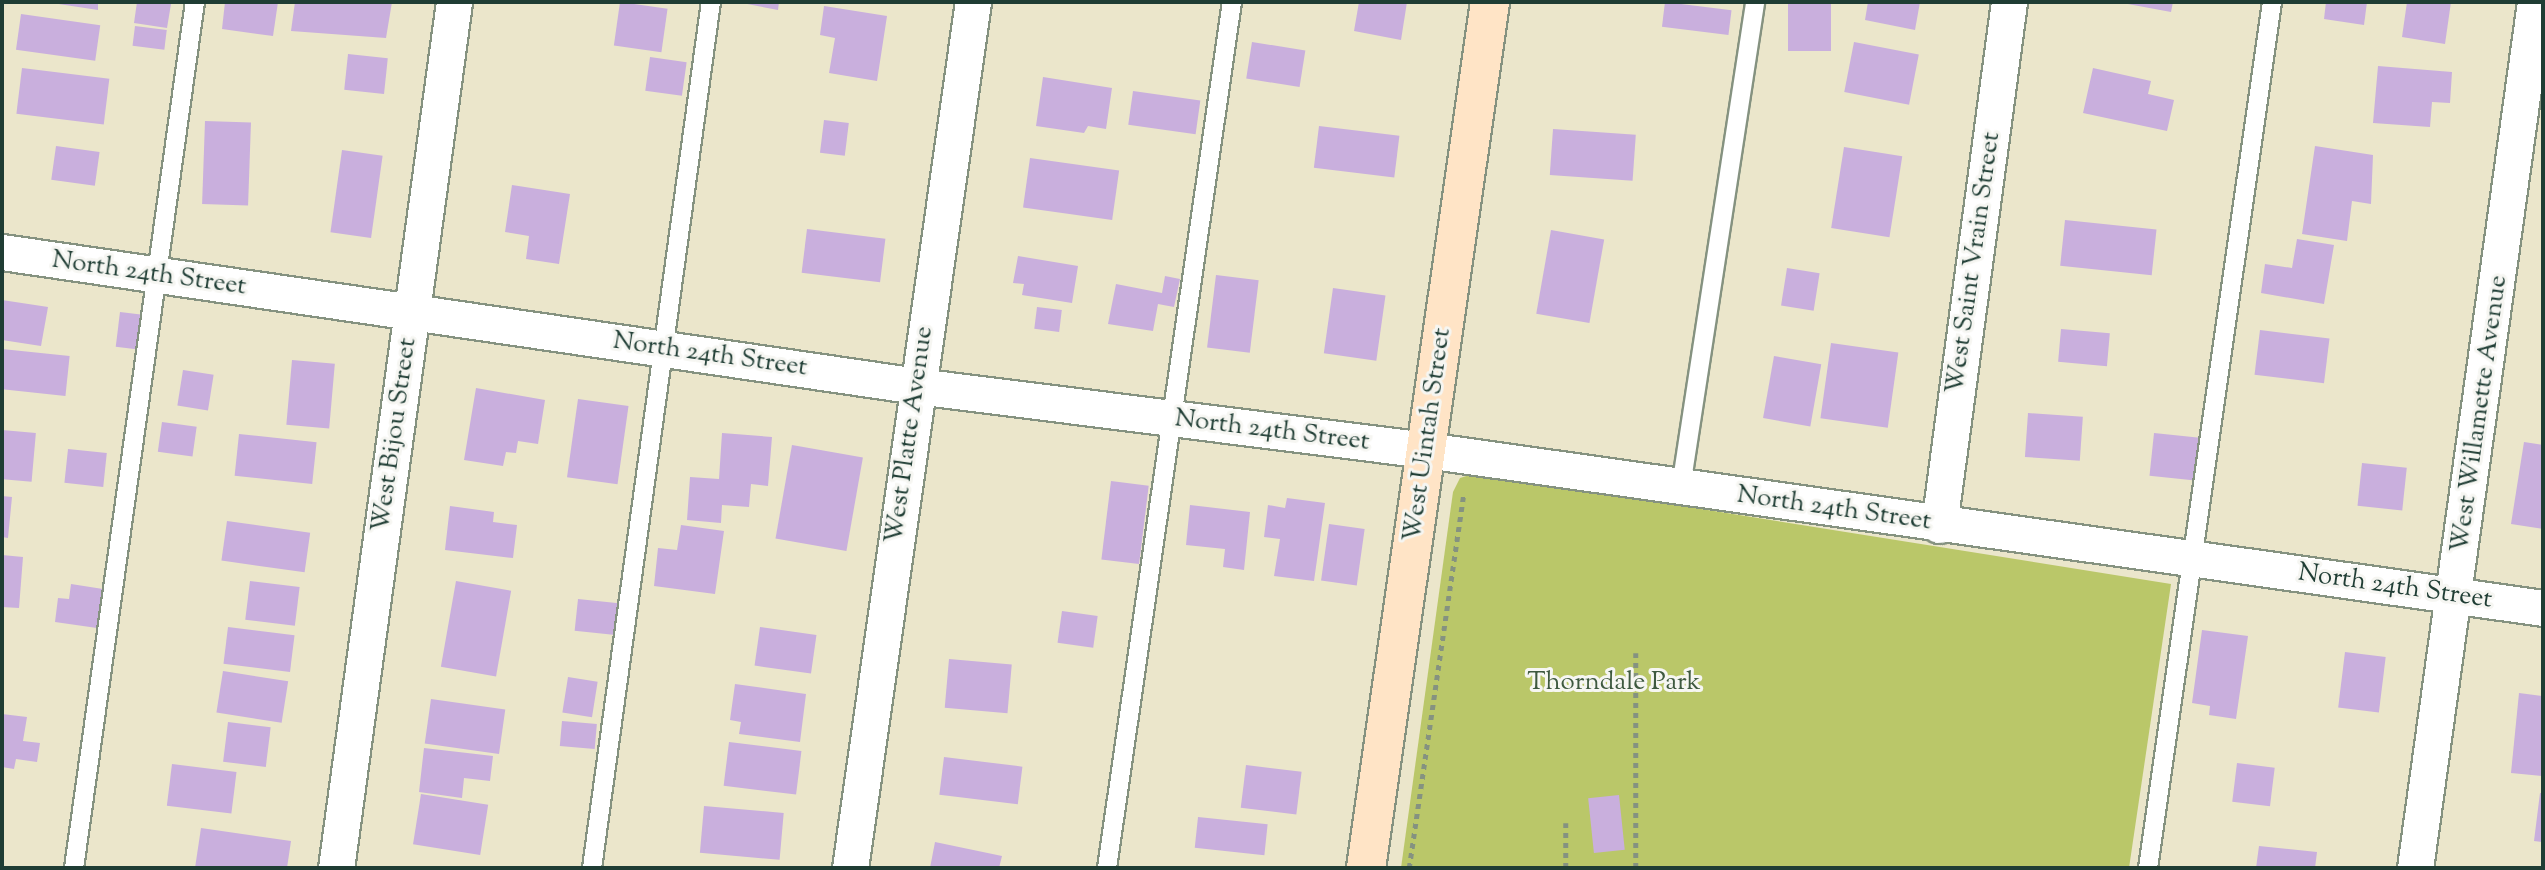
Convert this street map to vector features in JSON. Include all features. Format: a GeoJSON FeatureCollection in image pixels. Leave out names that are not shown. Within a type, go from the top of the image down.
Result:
{"type":"FeatureCollection","features":[{"type":"Feature","properties":{"kind":"main road","name":"West Uintah Street"},"geometry":{"type":"LineString","coordinates":[[1366,868],[1490,2]]}},
{"type":"Feature","properties":{"kind":"street","name":"West Bijou Street"},"geometry":{"type":"LineString","coordinates":[[336,868],[454,2]]}},
{"type":"Feature","properties":{"kind":"street","name":"West Platte Avenue"},"geometry":{"type":"LineString","coordinates":[[850,868],[973,2]]}},
{"type":"Feature","properties":{"kind":"street","name":"West Saint Vrain Street"},"geometry":{"type":"LineString","coordinates":[[1939,525],[2009,2]]}},
{"type":"Feature","properties":{"kind":"street","name":"West Willamette Avenue"},"geometry":{"type":"LineString","coordinates":[[2415,868],[2456,595],[2535,2]]}},
{"type":"Feature","properties":{"kind":"street","name":"North 24th Street"},"geometry":{"type":"LineString","coordinates":[[2,252],[917,386],[1426,450],[1939,525],[2543,608]]}},
{"type":"Feature","properties":{"kind":"lane"},"geometry":{"type":"LineString","coordinates":[[74,868],[159,275],[195,2]]}},
{"type":"Feature","properties":{"kind":"lane"},"geometry":{"type":"LineString","coordinates":[[592,868],[661,349],[711,2]]}},
{"type":"Feature","properties":{"kind":"lane"},"geometry":{"type":"LineString","coordinates":[[1107,868],[1232,2]]}},
{"type":"Feature","properties":{"kind":"lane"},"geometry":{"type":"LineString","coordinates":[[1681,487],[1755,2]]}},
{"type":"Feature","properties":{"kind":"lane"},"geometry":{"type":"LineString","coordinates":[[2148,868],[2272,2]]}},
{"type":"Feature","properties":{"kind":"path"},"geometry":{"type":"LineString","coordinates":[[1409,868],[1463,496]]}},
{"type":"Feature","properties":{"kind":"path"},"geometry":{"type":"LineString","coordinates":[[1636,653],[1636,868]]}},
{"type":"Feature","properties":{"kind":"path"},"geometry":{"type":"LineString","coordinates":[[1566,823],[1566,868]]}},
{"type":"Feature","properties":{"kind":"green space","name":"Thorndale Park"},"geometry":{"type":"Polygon","coordinates":[[[1476,473],[2171,584],[2129,868],[1401,868],[1453,492],[1460,478],[1476,473]]]}},
{"type":"Feature","properties":{"kind":"building"},"geometry":{"type":"Polygon","coordinates":[[[98,2],[98,10],[52,3],[98,2]]]}},
{"type":"Feature","properties":{"kind":"building"},"geometry":{"type":"Polygon","coordinates":[[[137,2],[171,4],[167,28],[134,23],[137,2]]]}},
{"type":"Feature","properties":{"kind":"building"},"geometry":{"type":"Polygon","coordinates":[[[225,2],[278,2],[273,36],[222,29],[225,2]]]}},
{"type":"Feature","properties":{"kind":"building"},"geometry":{"type":"Polygon","coordinates":[[[295,2],[392,2],[386,38],[291,31],[295,2]]]}},
{"type":"Feature","properties":{"kind":"building"},"geometry":{"type":"Polygon","coordinates":[[[620,2],[668,9],[661,52],[614,46],[620,2]]]}},
{"type":"Feature","properties":{"kind":"building"},"geometry":{"type":"Polygon","coordinates":[[[737,2],[779,2],[778,10],[737,2]]]}},
{"type":"Feature","properties":{"kind":"building"},"geometry":{"type":"Polygon","coordinates":[[[1359,2],[1407,2],[1401,40],[1354,31],[1359,2]]]}},
{"type":"Feature","properties":{"kind":"building"},"geometry":{"type":"Polygon","coordinates":[[[1665,2],[1732,10],[1728,35],[1662,27],[1665,2]]]}},
{"type":"Feature","properties":{"kind":"building"},"geometry":{"type":"Polygon","coordinates":[[[1788,2],[1831,2],[1831,51],[1788,51],[1788,2]]]}},
{"type":"Feature","properties":{"kind":"building"},"geometry":{"type":"Polygon","coordinates":[[[1868,2],[1920,2],[1915,30],[1865,20],[1868,2]]]}},
{"type":"Feature","properties":{"kind":"building"},"geometry":{"type":"Polygon","coordinates":[[[2117,2],[2173,2],[2171,12],[2117,2]]]}},
{"type":"Feature","properties":{"kind":"building"},"geometry":{"type":"Polygon","coordinates":[[[2326,2],[2367,2],[2364,25],[2324,19],[2326,2]]]}},
{"type":"Feature","properties":{"kind":"building"},"geometry":{"type":"Polygon","coordinates":[[[2407,2],[2451,2],[2445,44],[2402,37],[2407,2]]]}},
{"type":"Feature","properties":{"kind":"building"},"geometry":{"type":"Polygon","coordinates":[[[824,6],[887,16],[877,81],[829,73],[835,38],[820,35],[824,6]]]}},
{"type":"Feature","properties":{"kind":"building"},"geometry":{"type":"Polygon","coordinates":[[[21,14],[100,25],[95,61],[16,50],[21,14]]]}},
{"type":"Feature","properties":{"kind":"building"},"geometry":{"type":"Polygon","coordinates":[[[135,26],[167,30],[164,50],[133,46],[135,26]]]}},
{"type":"Feature","properties":{"kind":"building"},"geometry":{"type":"Polygon","coordinates":[[[1252,42],[1305,50],[1300,87],[1246,79],[1252,42]]]}},
{"type":"Feature","properties":{"kind":"building"},"geometry":{"type":"Polygon","coordinates":[[[1854,42],[1919,55],[1909,105],[1844,92],[1854,42]]]}},
{"type":"Feature","properties":{"kind":"building"},"geometry":{"type":"Polygon","coordinates":[[[348,54],[388,58],[384,94],[344,90],[348,54]]]}},
{"type":"Feature","properties":{"kind":"building"},"geometry":{"type":"Polygon","coordinates":[[[650,57],[687,62],[682,96],[645,91],[650,57]]]}},
{"type":"Feature","properties":{"kind":"building"},"geometry":{"type":"Polygon","coordinates":[[[2378,66],[2452,72],[2450,103],[2432,102],[2430,127],[2373,123],[2378,66]]]}},
{"type":"Feature","properties":{"kind":"building"},"geometry":{"type":"Polygon","coordinates":[[[22,68],[109,79],[104,124],[16,114],[22,68]]]}},
{"type":"Feature","properties":{"kind":"building"},"geometry":{"type":"Polygon","coordinates":[[[2093,68],[2151,81],[2148,94],[2174,100],[2167,131],[2083,113],[2093,68]]]}},
{"type":"Feature","properties":{"kind":"building"},"geometry":{"type":"Polygon","coordinates":[[[1043,77],[1112,88],[1106,129],[1088,126],[1084,133],[1036,126],[1043,77]]]}},
{"type":"Feature","properties":{"kind":"building"},"geometry":{"type":"Polygon","coordinates":[[[1133,91],[1200,100],[1196,134],[1128,125],[1133,91]]]}},
{"type":"Feature","properties":{"kind":"building"},"geometry":{"type":"Polygon","coordinates":[[[824,120],[849,123],[845,156],[820,153],[824,120]]]}},
{"type":"Feature","properties":{"kind":"building"},"geometry":{"type":"Polygon","coordinates":[[[205,121],[251,123],[248,206],[202,204],[205,121]]]}},
{"type":"Feature","properties":{"kind":"building"},"geometry":{"type":"Polygon","coordinates":[[[1319,126],[1399,136],[1394,178],[1314,168],[1319,126]]]}},
{"type":"Feature","properties":{"kind":"building"},"geometry":{"type":"Polygon","coordinates":[[[1553,129],[1636,135],[1633,181],[1550,175],[1553,129]]]}},
{"type":"Feature","properties":{"kind":"building"},"geometry":{"type":"Polygon","coordinates":[[[56,146],[100,152],[95,186],[51,180],[56,146]]]}},
{"type":"Feature","properties":{"kind":"building"},"geometry":{"type":"Polygon","coordinates":[[[2315,146],[2373,155],[2371,204],[2352,201],[2347,241],[2302,234],[2315,146]]]}},
{"type":"Feature","properties":{"kind":"building"},"geometry":{"type":"Polygon","coordinates":[[[1844,147],[1902,156],[1889,237],[1831,228],[1844,147]]]}},
{"type":"Feature","properties":{"kind":"building"},"geometry":{"type":"Polygon","coordinates":[[[342,150],[383,156],[371,238],[330,232],[342,150]]]}},
{"type":"Feature","properties":{"kind":"building"},"geometry":{"type":"Polygon","coordinates":[[[1030,158],[1119,171],[1112,220],[1023,208],[1030,158]]]}},
{"type":"Feature","properties":{"kind":"building"},"geometry":{"type":"Polygon","coordinates":[[[512,185],[570,194],[559,264],[526,259],[529,236],[505,232],[512,185]]]}},
{"type":"Feature","properties":{"kind":"building"},"geometry":{"type":"Polygon","coordinates":[[[2065,220],[2156,230],[2152,275],[2060,266],[2065,220]]]}},
{"type":"Feature","properties":{"kind":"building"},"geometry":{"type":"Polygon","coordinates":[[[807,229],[885,239],[880,282],[802,273],[807,229]]]}},
{"type":"Feature","properties":{"kind":"building"},"geometry":{"type":"Polygon","coordinates":[[[1551,230],[1604,239],[1589,323],[1536,314],[1551,230]]]}},
{"type":"Feature","properties":{"kind":"building"},"geometry":{"type":"Polygon","coordinates":[[[2297,239],[2334,245],[2324,304],[2261,293],[2265,264],[2292,268],[2297,239]]]}},
{"type":"Feature","properties":{"kind":"building"},"geometry":{"type":"Polygon","coordinates":[[[1018,256],[1078,266],[1072,303],[1022,295],[1024,284],[1013,283],[1018,256]]]}},
{"type":"Feature","properties":{"kind":"building"},"geometry":{"type":"Polygon","coordinates":[[[1787,268],[1820,273],[1814,311],[1781,306],[1787,268]]]}},
{"type":"Feature","properties":{"kind":"building"},"geometry":{"type":"Polygon","coordinates":[[[1216,275],[1259,280],[1250,353],[1207,347],[1216,275]]]}},
{"type":"Feature","properties":{"kind":"building"},"geometry":{"type":"Polygon","coordinates":[[[1165,276],[1180,279],[1174,307],[1158,304],[1153,331],[1108,324],[1116,284],[1162,293],[1165,276]]]}},
{"type":"Feature","properties":{"kind":"building"},"geometry":{"type":"Polygon","coordinates":[[[1333,288],[1385,295],[1376,361],[1324,353],[1333,288]]]}},
{"type":"Feature","properties":{"kind":"building"},"geometry":{"type":"Polygon","coordinates":[[[2,300],[48,307],[41,346],[2,340],[2,300]]]}},
{"type":"Feature","properties":{"kind":"building"},"geometry":{"type":"Polygon","coordinates":[[[1037,307],[1062,310],[1059,332],[1034,329],[1037,307]]]}},
{"type":"Feature","properties":{"kind":"building"},"geometry":{"type":"Polygon","coordinates":[[[120,312],[145,315],[141,350],[116,347],[120,312]]]}},
{"type":"Feature","properties":{"kind":"building"},"geometry":{"type":"Polygon","coordinates":[[[2061,329],[2110,333],[2107,366],[2058,362],[2061,329]]]}},
{"type":"Feature","properties":{"kind":"building"},"geometry":{"type":"Polygon","coordinates":[[[2260,330],[2329,339],[2324,383],[2255,375],[2260,330]]]}},
{"type":"Feature","properties":{"kind":"building"},"geometry":{"type":"Polygon","coordinates":[[[1831,343],[1898,352],[1888,428],[1820,418],[1831,343]]]}},
{"type":"Feature","properties":{"kind":"building"},"geometry":{"type":"Polygon","coordinates":[[[2,349],[70,356],[65,396],[2,389],[2,349]]]}},
{"type":"Feature","properties":{"kind":"building"},"geometry":{"type":"Polygon","coordinates":[[[1774,356],[1821,364],[1810,426],[1763,418],[1774,356]]]}},
{"type":"Feature","properties":{"kind":"building"},"geometry":{"type":"Polygon","coordinates":[[[292,360],[335,364],[329,429],[286,425],[292,360]]]}},
{"type":"Feature","properties":{"kind":"building"},"geometry":{"type":"Polygon","coordinates":[[[183,370],[214,375],[208,410],[177,406],[183,370]]]}},
{"type":"Feature","properties":{"kind":"building"},"geometry":{"type":"Polygon","coordinates":[[[476,388],[545,400],[538,444],[518,441],[516,453],[506,452],[503,466],[464,460],[476,388]]]}},
{"type":"Feature","properties":{"kind":"building"},"geometry":{"type":"Polygon","coordinates":[[[578,399],[629,406],[618,484],[567,477],[578,399]]]}},
{"type":"Feature","properties":{"kind":"building"},"geometry":{"type":"Polygon","coordinates":[[[2028,413],[2083,417],[2080,461],[2025,457],[2028,413]]]}},
{"type":"Feature","properties":{"kind":"building"},"geometry":{"type":"Polygon","coordinates":[[[162,422],[197,427],[192,457],[158,452],[162,422]]]}},
{"type":"Feature","properties":{"kind":"building"},"geometry":{"type":"Polygon","coordinates":[[[2,430],[36,433],[32,482],[2,479],[2,430]]]}},
{"type":"Feature","properties":{"kind":"building"},"geometry":{"type":"Polygon","coordinates":[[[722,433],[772,437],[768,486],[751,484],[749,507],[722,505],[721,523],[687,520],[690,477],[719,479],[722,433]]]}},
{"type":"Feature","properties":{"kind":"building"},"geometry":{"type":"Polygon","coordinates":[[[2154,433],[2200,438],[2195,481],[2150,476],[2154,433]]]}},
{"type":"Feature","properties":{"kind":"building"},"geometry":{"type":"Polygon","coordinates":[[[239,434],[317,442],[312,484],[235,476],[239,434]]]}},
{"type":"Feature","properties":{"kind":"building"},"geometry":{"type":"Polygon","coordinates":[[[2524,442],[2543,445],[2543,529],[2511,524],[2524,442]]]}},
{"type":"Feature","properties":{"kind":"building"},"geometry":{"type":"Polygon","coordinates":[[[792,445],[863,458],[846,551],[776,539],[792,445]]]}},
{"type":"Feature","properties":{"kind":"building"},"geometry":{"type":"Polygon","coordinates":[[[68,449],[107,453],[103,487],[64,483],[68,449]]]}},
{"type":"Feature","properties":{"kind":"building"},"geometry":{"type":"Polygon","coordinates":[[[2362,463],[2407,468],[2402,510],[2358,506],[2362,463]]]}},
{"type":"Feature","properties":{"kind":"building"},"geometry":{"type":"Polygon","coordinates":[[[1111,481],[1149,486],[1139,564],[1101,559],[1111,481]]]}},
{"type":"Feature","properties":{"kind":"building"},"geometry":{"type":"Polygon","coordinates":[[[2,496],[12,497],[8,538],[2,537],[2,496]]]}},
{"type":"Feature","properties":{"kind":"building"},"geometry":{"type":"Polygon","coordinates":[[[1287,498],[1325,503],[1314,581],[1274,576],[1280,539],[1264,537],[1268,505],[1285,508],[1287,498]]]}},
{"type":"Feature","properties":{"kind":"building"},"geometry":{"type":"Polygon","coordinates":[[[1190,505],[1250,512],[1244,570],[1223,567],[1225,549],[1186,545],[1190,505]]]}},
{"type":"Feature","properties":{"kind":"building"},"geometry":{"type":"Polygon","coordinates":[[[450,506],[494,512],[493,522],[517,525],[513,558],[445,550],[450,506]]]}},
{"type":"Feature","properties":{"kind":"building"},"geometry":{"type":"Polygon","coordinates":[[[227,521],[310,533],[305,572],[221,561],[227,521]]]}},
{"type":"Feature","properties":{"kind":"building"},"geometry":{"type":"Polygon","coordinates":[[[1329,524],[1365,529],[1357,585],[1321,580],[1329,524]]]}},
{"type":"Feature","properties":{"kind":"building"},"geometry":{"type":"Polygon","coordinates":[[[681,525],[724,531],[715,594],[654,586],[658,548],[677,550],[681,525]]]}},
{"type":"Feature","properties":{"kind":"building"},"geometry":{"type":"Polygon","coordinates":[[[2,555],[23,557],[19,608],[2,607],[2,555]]]}},
{"type":"Feature","properties":{"kind":"building"},"geometry":{"type":"Polygon","coordinates":[[[250,581],[300,587],[295,626],[245,620],[250,581]]]}},
{"type":"Feature","properties":{"kind":"building"},"geometry":{"type":"Polygon","coordinates":[[[456,581],[511,591],[496,676],[441,667],[456,581]]]}},
{"type":"Feature","properties":{"kind":"building"},"geometry":{"type":"Polygon","coordinates":[[[71,584],[103,589],[97,628],[55,622],[58,598],[69,599],[71,584]]]}},
{"type":"Feature","properties":{"kind":"building"},"geometry":{"type":"Polygon","coordinates":[[[578,599],[619,603],[615,635],[575,631],[578,599]]]}},
{"type":"Feature","properties":{"kind":"building"},"geometry":{"type":"Polygon","coordinates":[[[1062,611],[1098,616],[1093,648],[1058,643],[1062,611]]]}},
{"type":"Feature","properties":{"kind":"building"},"geometry":{"type":"Polygon","coordinates":[[[228,627],[295,635],[290,672],[223,664],[228,627]]]}},
{"type":"Feature","properties":{"kind":"building"},"geometry":{"type":"Polygon","coordinates":[[[760,627],[816,635],[811,674],[755,666],[760,627]]]}},
{"type":"Feature","properties":{"kind":"building"},"geometry":{"type":"Polygon","coordinates":[[[2202,630],[2248,636],[2236,719],[2209,715],[2210,706],[2192,703],[2202,630]]]}},
{"type":"Feature","properties":{"kind":"building"},"geometry":{"type":"Polygon","coordinates":[[[2345,652],[2386,657],[2379,713],[2338,708],[2345,652]]]}},
{"type":"Feature","properties":{"kind":"building"},"geometry":{"type":"Polygon","coordinates":[[[949,659],[1012,664],[1007,713],[945,708],[949,659]]]}},
{"type":"Feature","properties":{"kind":"building"},"geometry":{"type":"Polygon","coordinates":[[[223,671],[288,681],[282,723],[216,712],[223,671]]]}},
{"type":"Feature","properties":{"kind":"building"},"geometry":{"type":"Polygon","coordinates":[[[568,677],[598,682],[592,717],[562,713],[568,677]]]}},
{"type":"Feature","properties":{"kind":"building"},"geometry":{"type":"Polygon","coordinates":[[[735,684],[806,694],[800,742],[739,734],[741,722],[730,720],[735,684]]]}},
{"type":"Feature","properties":{"kind":"building"},"geometry":{"type":"Polygon","coordinates":[[[2519,693],[2543,696],[2543,776],[2511,773],[2519,693]]]}},
{"type":"Feature","properties":{"kind":"building"},"geometry":{"type":"Polygon","coordinates":[[[431,699],[505,709],[499,754],[425,744],[431,699]]]}},
{"type":"Feature","properties":{"kind":"building"},"geometry":{"type":"Polygon","coordinates":[[[2,714],[27,717],[23,741],[40,743],[37,762],[16,759],[14,769],[2,767],[2,714]]]}},
{"type":"Feature","properties":{"kind":"building"},"geometry":{"type":"Polygon","coordinates":[[[562,721],[597,724],[595,749],[560,746],[562,721]]]}},
{"type":"Feature","properties":{"kind":"building"},"geometry":{"type":"Polygon","coordinates":[[[228,722],[271,727],[266,767],[223,762],[228,722]]]}},
{"type":"Feature","properties":{"kind":"building"},"geometry":{"type":"Polygon","coordinates":[[[729,742],[801,751],[796,795],[724,786],[729,742]]]}},
{"type":"Feature","properties":{"kind":"building"},"geometry":{"type":"Polygon","coordinates":[[[424,748],[493,756],[490,781],[464,778],[462,798],[419,792],[424,748]]]}},
{"type":"Feature","properties":{"kind":"building"},"geometry":{"type":"Polygon","coordinates":[[[944,757],[1022,767],[1018,804],[939,795],[944,757]]]}},
{"type":"Feature","properties":{"kind":"building"},"geometry":{"type":"Polygon","coordinates":[[[2237,763],[2275,768],[2270,806],[2232,802],[2237,763]]]}},
{"type":"Feature","properties":{"kind":"building"},"geometry":{"type":"Polygon","coordinates":[[[172,764],[237,772],[231,814],[167,806],[172,764]]]}},
{"type":"Feature","properties":{"kind":"building"},"geometry":{"type":"Polygon","coordinates":[[[1246,765],[1302,772],[1296,815],[1241,808],[1246,765]]]}},
{"type":"Feature","properties":{"kind":"building"},"geometry":{"type":"Polygon","coordinates":[[[2540,793],[2543,793],[2543,842],[2534,841],[2540,793]]]}},
{"type":"Feature","properties":{"kind":"building"},"geometry":{"type":"Polygon","coordinates":[[[421,794],[488,805],[480,855],[413,844],[421,794]]]}},
{"type":"Feature","properties":{"kind":"building"},"geometry":{"type":"Polygon","coordinates":[[[1619,795],[1625,850],[1594,853],[1588,798],[1619,795]]]}},
{"type":"Feature","properties":{"kind":"building"},"geometry":{"type":"Polygon","coordinates":[[[704,806],[784,813],[780,860],[700,853],[704,806]]]}},
{"type":"Feature","properties":{"kind":"building"},"geometry":{"type":"Polygon","coordinates":[[[1198,817],[1268,824],[1264,855],[1195,848],[1198,817]]]}},
{"type":"Feature","properties":{"kind":"building"},"geometry":{"type":"Polygon","coordinates":[[[201,828],[291,841],[287,868],[195,868],[201,828]]]}},
{"type":"Feature","properties":{"kind":"building"},"geometry":{"type":"Polygon","coordinates":[[[935,842],[1002,856],[999,868],[930,868],[935,842]]]}},
{"type":"Feature","properties":{"kind":"building"},"geometry":{"type":"Polygon","coordinates":[[[2259,846],[2317,852],[2315,868],[2256,868],[2259,846]]]}}]}
